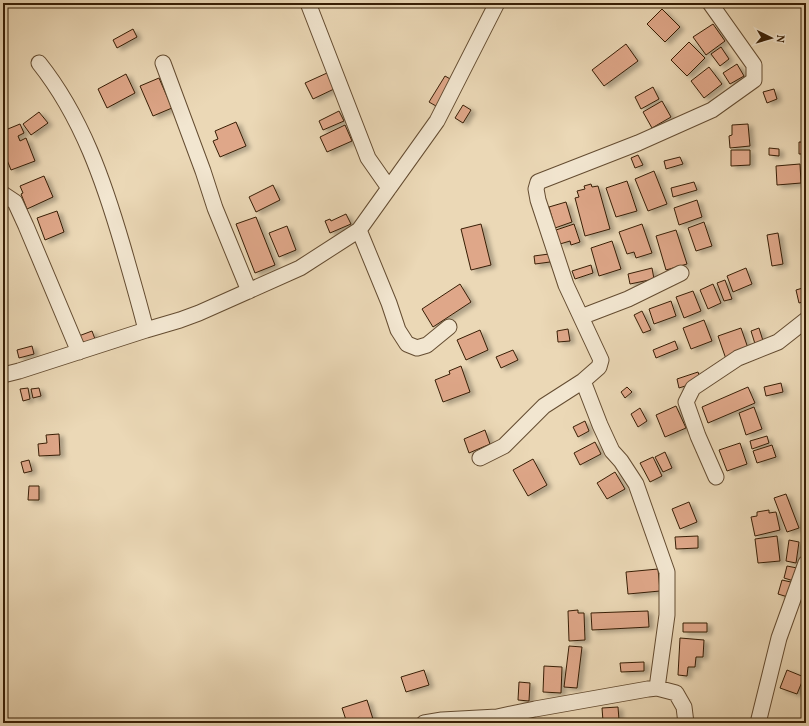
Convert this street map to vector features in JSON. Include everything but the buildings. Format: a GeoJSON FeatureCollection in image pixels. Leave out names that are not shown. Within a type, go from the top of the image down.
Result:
{"type":"FeatureCollection","features":[{"type":"Feature","properties":{"kind":"street"},"geometry":{"type":"LineString","coordinates":[[308,3],[368,158],[390,188]]}},
{"type":"Feature","properties":{"kind":"street"},"geometry":{"type":"LineString","coordinates":[[3,374],[19,371],[180,320],[300,268],[359,230],[437,121],[497,3]]}},
{"type":"Feature","properties":{"kind":"street"},"geometry":{"type":"LineString","coordinates":[[480,458],[504,446],[544,406],[584,381],[600,367],[600,360],[566,285],[538,200],[536,189],[538,182],[638,144],[712,110],[754,80],[754,65],[710,3]]}},
{"type":"Feature","properties":{"kind":"street"},"geometry":{"type":"LineString","coordinates":[[39,63],[70,106],[90,149],[107,192],[139,300],[146,330]]}},
{"type":"Feature","properties":{"kind":"street"},"geometry":{"type":"LineString","coordinates":[[162,63],[203,171],[215,208],[249,290]]}},
{"type":"Feature","properties":{"kind":"street"},"geometry":{"type":"LineString","coordinates":[[3,194],[15,202],[18,208],[79,352]]}},
{"type":"Feature","properties":{"kind":"street"},"geometry":{"type":"LineString","coordinates":[[359,230],[389,302],[398,330],[407,344],[417,348],[427,345],[449,327]]}},
{"type":"Feature","properties":{"kind":"street"},"geometry":{"type":"LineString","coordinates":[[581,317],[628,298],[681,273]]}},
{"type":"Feature","properties":{"kind":"street"},"geometry":{"type":"LineString","coordinates":[[716,477],[698,436],[686,402],[693,388],[738,358],[778,342],[806,320]]}},
{"type":"Feature","properties":{"kind":"street"},"geometry":{"type":"LineString","coordinates":[[584,381],[600,425],[612,451],[621,461],[636,484],[667,572],[667,615],[657,688]]}},
{"type":"Feature","properties":{"kind":"street"},"geometry":{"type":"LineString","coordinates":[[758,723],[779,638],[806,563]]}},
{"type":"Feature","properties":{"kind":"street"},"geometry":{"type":"LineString","coordinates":[[424,723],[442,720],[497,717],[657,688],[676,693],[684,707],[686,723]]}}]}
